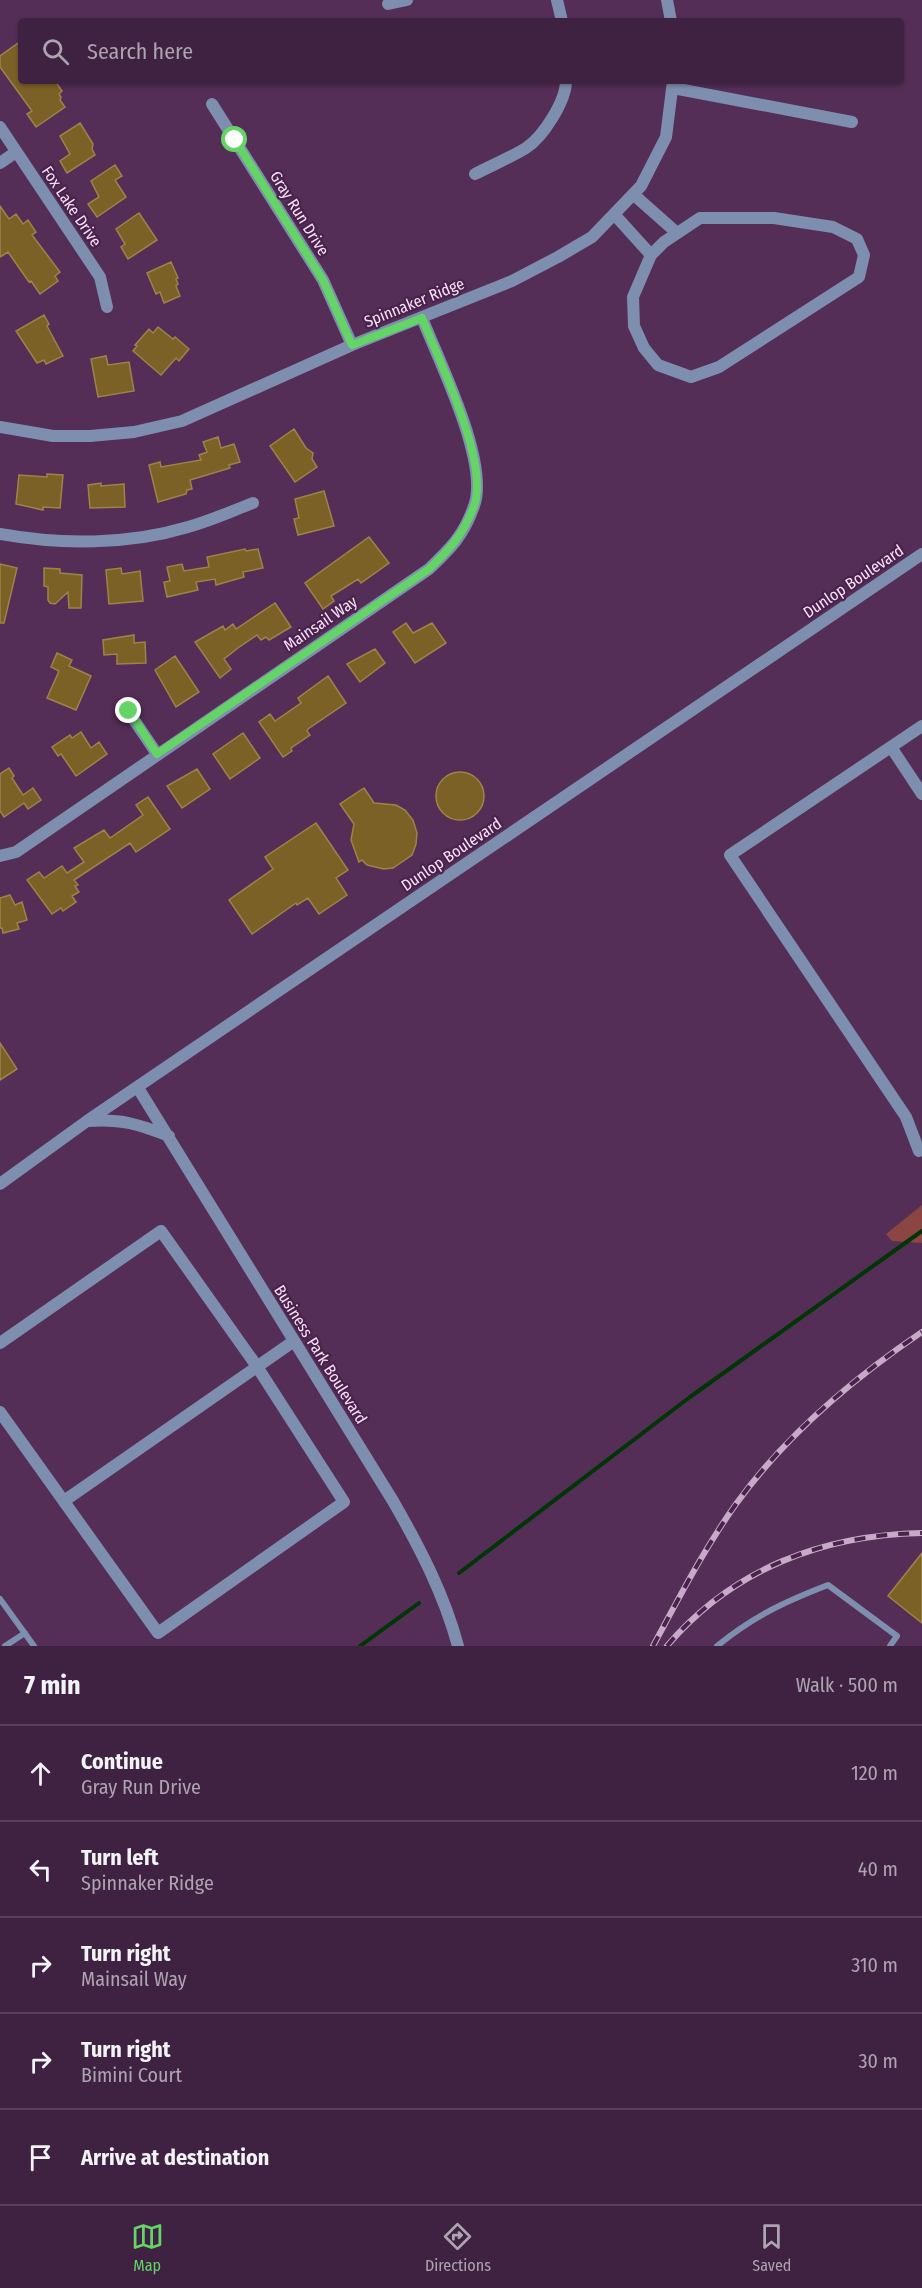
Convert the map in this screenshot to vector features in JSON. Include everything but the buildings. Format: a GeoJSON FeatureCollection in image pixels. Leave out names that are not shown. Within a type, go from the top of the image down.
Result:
{"type":"FeatureCollection","features":[{"type":"Feature","properties":{"kind":"street"},"geometry":{"type":"LineString","coordinates":[[388,4],[408,0]]}},
{"type":"Feature","properties":{"kind":"street"},"geometry":{"type":"LineString","coordinates":[[557,0],[561,18]]}},
{"type":"Feature","properties":{"kind":"street"},"geometry":{"type":"LineString","coordinates":[[667,0],[670,18]]}},
{"type":"Feature","properties":{"kind":"street"},"geometry":{"type":"LineString","coordinates":[[475,174],[528,147],[554,117],[566,84]]}},
{"type":"Feature","properties":{"kind":"street"},"geometry":{"type":"LineString","coordinates":[[673,85],[852,122]]}},
{"type":"Feature","properties":{"kind":"street","name":"Spinnaker Ridge"},"geometry":{"type":"LineString","coordinates":[[0,427],[53,436],[90,436],[134,432],[182,421],[352,345],[512,280],[558,257],[592,237],[641,186],[666,137],[673,85]]}},
{"type":"Feature","properties":{"kind":"street","name":"Gray Run Drive"},"geometry":{"type":"LineString","coordinates":[[212,104],[323,280],[352,345]]}},
{"type":"Feature","properties":{"kind":"street","name":"Fox Lake Drive"},"geometry":{"type":"LineString","coordinates":[[0,127],[100,277],[107,307]]}},
{"type":"Feature","properties":{"kind":"street"},"geometry":{"type":"LineString","coordinates":[[0,163],[16,152]]}},
{"type":"Feature","properties":{"kind":"street"},"geometry":{"type":"LineString","coordinates":[[633,194],[677,233]]}},
{"type":"Feature","properties":{"kind":"street"},"geometry":{"type":"LineString","coordinates":[[614,214],[651,255]]}},
{"type":"Feature","properties":{"kind":"street"},"geometry":{"type":"LineString","coordinates":[[700,218],[774,218],[833,227],[857,239],[864,255],[859,277],[719,367],[691,377],[658,365],[644,348],[634,326],[633,297],[651,255],[677,233],[700,218]]}},
{"type":"Feature","properties":{"kind":"street","name":"Mainsail Way"},"geometry":{"type":"LineString","coordinates":[[0,856],[16,852],[429,569],[457,542],[475,504],[477,472],[469,436],[422,318]]}},
{"type":"Feature","properties":{"kind":"street"},"geometry":{"type":"LineString","coordinates":[[0,534],[50,541],[112,540],[188,527],[253,503]]}},
{"type":"Feature","properties":{"kind":"street","name":"Dunlop Boulevard"},"geometry":{"type":"LineString","coordinates":[[0,1184],[87,1121],[922,554]]}},
{"type":"Feature","properties":{"kind":"street"},"geometry":{"type":"LineString","coordinates":[[129,711],[157,754]]}},
{"type":"Feature","properties":{"kind":"street"},"geometry":{"type":"LineString","coordinates":[[919,1151],[906,1117],[730,855],[922,726]]}},
{"type":"Feature","properties":{"kind":"street"},"geometry":{"type":"LineString","coordinates":[[891,747],[922,794]]}},
{"type":"Feature","properties":{"kind":"street","name":"Business Park Boulevard"},"geometry":{"type":"LineString","coordinates":[[138,1088],[416,1542],[439,1589],[458,1646]]}},
{"type":"Feature","properties":{"kind":"street"},"geometry":{"type":"LineString","coordinates":[[87,1121],[115,1120],[137,1124],[169,1136]]}},
{"type":"Feature","properties":{"kind":"street"},"geometry":{"type":"LineString","coordinates":[[0,1343],[161,1231],[256,1365],[344,1502],[158,1633],[0,1412]]}},
{"type":"Feature","properties":{"kind":"street"},"geometry":{"type":"LineString","coordinates":[[64,1501],[256,1365],[294,1341]]}},
{"type":"Feature","properties":{"kind":"lane"},"geometry":{"type":"LineString","coordinates":[[717,1646],[756,1617],[786,1601],[828,1585],[897,1636],[890,1646]]}},
{"type":"Feature","properties":{"kind":"lane"},"geometry":{"type":"LineString","coordinates":[[0,1599],[34,1646]]}},
{"type":"Feature","properties":{"kind":"lane"},"geometry":{"type":"LineString","coordinates":[[5,1646],[25,1633]]}},
{"type":"Feature","properties":{"kind":"shaded area"},"geometry":{"type":"Polygon","coordinates":[[[922,1205],[922,1243],[892,1241],[886,1234],[922,1205]]]}},
{"type":"Feature","properties":{"kind":"waterway"},"geometry":{"type":"LineString","coordinates":[[459,1573],[690,1397],[922,1231]]}},
{"type":"Feature","properties":{"kind":"waterway"},"geometry":{"type":"LineString","coordinates":[[360,1646],[419,1603]]}},
{"type":"Feature","properties":{"kind":"railway"},"geometry":{"type":"LineString","coordinates":[[653,1646],[713,1538],[755,1479],[821,1410],[870,1369],[922,1332]]}},
{"type":"Feature","properties":{"kind":"railway"},"geometry":{"type":"LineString","coordinates":[[667,1646],[720,1596],[782,1561],[815,1549],[850,1541],[885,1535],[922,1533]]}},
{"type":"Feature","properties":{"kind":"route"},"geometry":{"type":"LineString","coordinates":[[129,711],[157,754],[429,569],[457,542],[475,504],[477,472],[469,436],[422,318],[352,345],[323,280],[235,140]]}}]}
